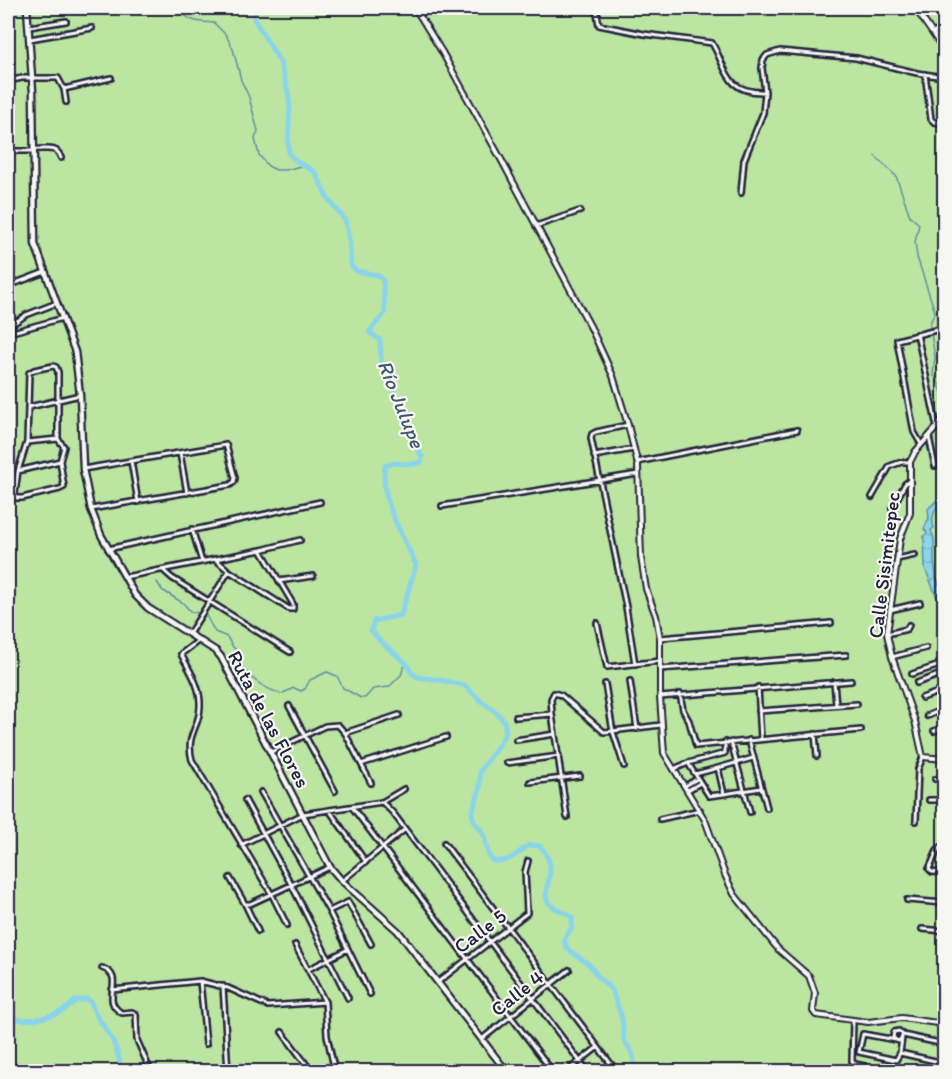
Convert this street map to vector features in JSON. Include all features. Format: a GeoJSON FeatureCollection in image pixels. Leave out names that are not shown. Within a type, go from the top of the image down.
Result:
{"type":"FeatureCollection","features":[{"type":"Feature","properties":{"kind":"main road","name":"Ruta de las Flores"},"geometry":{"type":"LineString","coordinates":[[27,8],[32,79],[34,234],[38,255],[75,352],[80,395],[83,469],[91,509],[108,549],[140,602],[216,651],[221,657],[330,867],[342,881],[398,931],[507,1071]]}},
{"type":"Feature","properties":{"kind":"street"},"geometry":{"type":"LineString","coordinates":[[8,33],[11,28],[9,8]]}},
{"type":"Feature","properties":{"kind":"street"},"geometry":{"type":"LineString","coordinates":[[415,8],[442,52],[562,275],[598,344],[619,395],[637,462],[641,557],[646,589],[656,616],[660,638],[660,697],[664,753],[700,810],[734,894],[778,949],[810,978],[815,994],[814,1013],[822,1017],[872,1023],[910,1018],[945,1024]]}},
{"type":"Feature","properties":{"kind":"street"},"geometry":{"type":"LineString","coordinates":[[596,8],[599,25],[662,37],[708,41],[714,47],[721,64],[734,82],[744,90],[765,92]]}},
{"type":"Feature","properties":{"kind":"street"},"geometry":{"type":"LineString","coordinates":[[915,8],[945,50]]}},
{"type":"Feature","properties":{"kind":"street"},"geometry":{"type":"LineString","coordinates":[[28,27],[66,21]]}},
{"type":"Feature","properties":{"kind":"street"},"geometry":{"type":"LineString","coordinates":[[30,39],[92,28]]}},
{"type":"Feature","properties":{"kind":"street"},"geometry":{"type":"LineString","coordinates":[[933,32],[945,32]]}},
{"type":"Feature","properties":{"kind":"street"},"geometry":{"type":"LineString","coordinates":[[741,193],[744,160],[763,113],[765,92],[763,60],[767,55],[780,51],[856,58],[945,77]]}},
{"type":"Feature","properties":{"kind":"street"},"geometry":{"type":"LineString","coordinates":[[925,74],[930,119],[945,124]]}},
{"type":"Feature","properties":{"kind":"street"},"geometry":{"type":"LineString","coordinates":[[8,81],[58,78],[64,89],[66,102]]}},
{"type":"Feature","properties":{"kind":"street"},"geometry":{"type":"LineString","coordinates":[[64,89],[111,78]]}},
{"type":"Feature","properties":{"kind":"street"},"geometry":{"type":"LineString","coordinates":[[8,151],[56,149],[60,152],[61,158]]}},
{"type":"Feature","properties":{"kind":"street"},"geometry":{"type":"LineString","coordinates":[[536,226],[580,210]]}},
{"type":"Feature","properties":{"kind":"street"},"geometry":{"type":"LineString","coordinates":[[8,286],[45,272]]}},
{"type":"Feature","properties":{"kind":"street"},"geometry":{"type":"LineString","coordinates":[[15,323],[26,315],[57,303]]}},
{"type":"Feature","properties":{"kind":"street"},"geometry":{"type":"LineString","coordinates":[[16,331],[63,318]]}},
{"type":"Feature","properties":{"kind":"street"},"geometry":{"type":"LineString","coordinates":[[921,444],[914,432],[896,344],[900,338],[945,328]]}},
{"type":"Feature","properties":{"kind":"street"},"geometry":{"type":"LineString","coordinates":[[916,334],[936,427]]}},
{"type":"Feature","properties":{"kind":"street"},"geometry":{"type":"LineString","coordinates":[[56,367],[58,372],[58,439],[64,447],[60,461],[64,484],[62,488],[16,498],[18,471],[27,442],[29,407],[28,376],[34,370],[56,367]]}},
{"type":"Feature","properties":{"kind":"street"},"geometry":{"type":"LineString","coordinates":[[29,407],[80,395]]}},
{"type":"Feature","properties":{"kind":"street","name":"Calle Sisimitepec"},"geometry":{"type":"LineString","coordinates":[[923,757],[915,721],[892,657],[887,634],[897,560],[902,534],[910,513],[910,462],[921,444],[945,419]]}},
{"type":"Feature","properties":{"kind":"street"},"geometry":{"type":"LineString","coordinates":[[628,425],[592,434],[594,456],[626,607],[635,664]]}},
{"type":"Feature","properties":{"kind":"street"},"geometry":{"type":"LineString","coordinates":[[637,462],[797,430]]}},
{"type":"Feature","properties":{"kind":"street"},"geometry":{"type":"LineString","coordinates":[[929,437],[934,466]]}},
{"type":"Feature","properties":{"kind":"street"},"geometry":{"type":"LineString","coordinates":[[27,442],[58,439]]}},
{"type":"Feature","properties":{"kind":"street"},"geometry":{"type":"LineString","coordinates":[[83,469],[226,445],[235,478],[230,485],[91,509]]}},
{"type":"Feature","properties":{"kind":"street"},"geometry":{"type":"LineString","coordinates":[[594,456],[634,449]]}},
{"type":"Feature","properties":{"kind":"street"},"geometry":{"type":"LineString","coordinates":[[180,453],[187,493]]}},
{"type":"Feature","properties":{"kind":"street"},"geometry":{"type":"LineString","coordinates":[[18,471],[60,461]]}},
{"type":"Feature","properties":{"kind":"street"},"geometry":{"type":"LineString","coordinates":[[131,461],[138,502]]}},
{"type":"Feature","properties":{"kind":"street"},"geometry":{"type":"LineString","coordinates":[[872,497],[890,466],[910,462]]}},
{"type":"Feature","properties":{"kind":"street"},"geometry":{"type":"LineString","coordinates":[[442,506],[638,474]]}},
{"type":"Feature","properties":{"kind":"street"},"geometry":{"type":"LineString","coordinates":[[892,508],[909,480]]}},
{"type":"Feature","properties":{"kind":"street"},"geometry":{"type":"LineString","coordinates":[[108,549],[320,502]]}},
{"type":"Feature","properties":{"kind":"street"},"geometry":{"type":"LineString","coordinates":[[192,529],[202,562]]}},
{"type":"Feature","properties":{"kind":"street"},"geometry":{"type":"LineString","coordinates":[[123,577],[261,550],[300,540]]}},
{"type":"Feature","properties":{"kind":"street"},"geometry":{"type":"LineString","coordinates":[[215,559],[229,571],[289,609],[293,609],[261,550]]}},
{"type":"Feature","properties":{"kind":"street"},"geometry":{"type":"LineString","coordinates":[[897,560],[915,555]]}},
{"type":"Feature","properties":{"kind":"street"},"geometry":{"type":"LineString","coordinates":[[163,570],[172,578],[291,652]]}},
{"type":"Feature","properties":{"kind":"street"},"geometry":{"type":"LineString","coordinates":[[189,634],[229,571]]}},
{"type":"Feature","properties":{"kind":"street"},"geometry":{"type":"LineString","coordinates":[[279,581],[313,576]]}},
{"type":"Feature","properties":{"kind":"street"},"geometry":{"type":"LineString","coordinates":[[890,610],[920,603]]}},
{"type":"Feature","properties":{"kind":"street"},"geometry":{"type":"LineString","coordinates":[[597,623],[607,667],[660,661]]}},
{"type":"Feature","properties":{"kind":"street"},"geometry":{"type":"LineString","coordinates":[[660,638],[831,623]]}},
{"type":"Feature","properties":{"kind":"street"},"geometry":{"type":"LineString","coordinates":[[887,634],[907,629],[909,625]]}},
{"type":"Feature","properties":{"kind":"street"},"geometry":{"type":"LineString","coordinates":[[199,640],[181,654],[192,673],[201,705],[192,731],[190,750],[197,770],[272,896],[287,926]]}},
{"type":"Feature","properties":{"kind":"street"},"geometry":{"type":"LineString","coordinates":[[892,657],[926,648]]}},
{"type":"Feature","properties":{"kind":"street"},"geometry":{"type":"LineString","coordinates":[[660,672],[846,655]]}},
{"type":"Feature","properties":{"kind":"street"},"geometry":{"type":"LineString","coordinates":[[912,674],[939,664],[945,672],[916,683]]}},
{"type":"Feature","properties":{"kind":"street"},"geometry":{"type":"LineString","coordinates":[[630,681],[637,729]]}},
{"type":"Feature","properties":{"kind":"street"},"geometry":{"type":"LineString","coordinates":[[660,697],[851,681]]}},
{"type":"Feature","properties":{"kind":"street"},"geometry":{"type":"LineString","coordinates":[[834,682],[836,705]]}},
{"type":"Feature","properties":{"kind":"street"},"geometry":{"type":"LineString","coordinates":[[604,684],[613,732],[624,766]]}},
{"type":"Feature","properties":{"kind":"street"},"geometry":{"type":"LineString","coordinates":[[758,687],[761,739]]}},
{"type":"Feature","properties":{"kind":"street"},"geometry":{"type":"LineString","coordinates":[[922,698],[945,690]]}},
{"type":"Feature","properties":{"kind":"street"},"geometry":{"type":"LineString","coordinates":[[567,817],[552,714],[552,695],[557,693],[604,732],[661,725]]}},
{"type":"Feature","properties":{"kind":"street"},"geometry":{"type":"LineString","coordinates":[[680,694],[683,710],[689,721],[696,746],[861,730]]}},
{"type":"Feature","properties":{"kind":"street"},"geometry":{"type":"LineString","coordinates":[[759,711],[857,704]]}},
{"type":"Feature","properties":{"kind":"street"},"geometry":{"type":"LineString","coordinates":[[289,706],[335,791]]}},
{"type":"Feature","properties":{"kind":"street"},"geometry":{"type":"LineString","coordinates":[[927,716],[945,709]]}},
{"type":"Feature","properties":{"kind":"street"},"geometry":{"type":"LineString","coordinates":[[516,717],[552,714]]}},
{"type":"Feature","properties":{"kind":"street"},"geometry":{"type":"LineString","coordinates":[[345,733],[399,715]]}},
{"type":"Feature","properties":{"kind":"street"},"geometry":{"type":"LineString","coordinates":[[271,752],[325,726],[334,724],[342,728],[371,783]]}},
{"type":"Feature","properties":{"kind":"street"},"geometry":{"type":"LineString","coordinates":[[934,730],[945,727]]}},
{"type":"Feature","properties":{"kind":"street"},"geometry":{"type":"LineString","coordinates":[[516,740],[555,734]]}},
{"type":"Feature","properties":{"kind":"street"},"geometry":{"type":"LineString","coordinates":[[815,734],[817,756]]}},
{"type":"Feature","properties":{"kind":"street"},"geometry":{"type":"LineString","coordinates":[[361,764],[446,737]]}},
{"type":"Feature","properties":{"kind":"street"},"geometry":{"type":"LineString","coordinates":[[749,740],[767,808]]}},
{"type":"Feature","properties":{"kind":"street"},"geometry":{"type":"LineString","coordinates":[[674,769],[725,753],[725,742]]}},
{"type":"Feature","properties":{"kind":"street"},"geometry":{"type":"LineString","coordinates":[[731,742],[750,812]]}},
{"type":"Feature","properties":{"kind":"street"},"geometry":{"type":"LineString","coordinates":[[507,763],[559,756]]}},
{"type":"Feature","properties":{"kind":"street"},"geometry":{"type":"LineString","coordinates":[[916,822],[918,769],[923,757],[945,759]]}},
{"type":"Feature","properties":{"kind":"street"},"geometry":{"type":"LineString","coordinates":[[695,774],[753,758]]}},
{"type":"Feature","properties":{"kind":"street"},"geometry":{"type":"LineString","coordinates":[[688,763],[709,796],[761,788]]}},
{"type":"Feature","properties":{"kind":"street"},"geometry":{"type":"LineString","coordinates":[[718,768],[724,794]]}},
{"type":"Feature","properties":{"kind":"street"},"geometry":{"type":"LineString","coordinates":[[530,782],[580,776]]}},
{"type":"Feature","properties":{"kind":"street"},"geometry":{"type":"LineString","coordinates":[[687,788],[698,779]]}},
{"type":"Feature","properties":{"kind":"street"},"geometry":{"type":"LineString","coordinates":[[935,779],[945,779]]}},
{"type":"Feature","properties":{"kind":"street"},"geometry":{"type":"LineString","coordinates":[[687,788],[700,783]]}},
{"type":"Feature","properties":{"kind":"street"},"geometry":{"type":"LineString","coordinates":[[241,845],[303,814],[382,802],[404,789]]}},
{"type":"Feature","properties":{"kind":"street"},"geometry":{"type":"LineString","coordinates":[[261,792],[329,910],[370,994]]}},
{"type":"Feature","properties":{"kind":"street"},"geometry":{"type":"LineString","coordinates":[[245,800],[292,886],[348,998]]}},
{"type":"Feature","properties":{"kind":"street"},"geometry":{"type":"LineString","coordinates":[[929,800],[945,800]]}},
{"type":"Feature","properties":{"kind":"street"},"geometry":{"type":"LineString","coordinates":[[382,802],[588,1071]]}},
{"type":"Feature","properties":{"kind":"street"},"geometry":{"type":"LineString","coordinates":[[352,807],[553,1071]]}},
{"type":"Feature","properties":{"kind":"street"},"geometry":{"type":"LineString","coordinates":[[329,810],[366,862]]}},
{"type":"Feature","properties":{"kind":"street"},"geometry":{"type":"LineString","coordinates":[[660,819],[700,810]]}},
{"type":"Feature","properties":{"kind":"street"},"geometry":{"type":"LineString","coordinates":[[342,881],[404,830]]}},
{"type":"Feature","properties":{"kind":"street"},"geometry":{"type":"LineString","coordinates":[[444,843],[617,1071]]}},
{"type":"Feature","properties":{"kind":"street"},"geometry":{"type":"LineString","coordinates":[[945,845],[938,849],[929,869],[932,872],[945,873]]}},
{"type":"Feature","properties":{"kind":"street","name":"Calle 5"},"geometry":{"type":"LineString","coordinates":[[438,982],[527,914],[525,872],[528,861]]}},
{"type":"Feature","properties":{"kind":"street"},"geometry":{"type":"LineString","coordinates":[[246,904],[272,896],[330,867]]}},
{"type":"Feature","properties":{"kind":"street"},"geometry":{"type":"LineString","coordinates":[[230,878],[246,904],[258,931]]}},
{"type":"Feature","properties":{"kind":"street"},"geometry":{"type":"LineString","coordinates":[[907,900],[945,903]]}},
{"type":"Feature","properties":{"kind":"street"},"geometry":{"type":"LineString","coordinates":[[329,910],[348,902],[371,944]]}},
{"type":"Feature","properties":{"kind":"street"},"geometry":{"type":"LineString","coordinates":[[922,929],[945,931]]}},
{"type":"Feature","properties":{"kind":"street"},"geometry":{"type":"LineString","coordinates":[[295,945],[325,1002],[327,1036],[335,1071]]}},
{"type":"Feature","properties":{"kind":"street"},"geometry":{"type":"LineString","coordinates":[[309,969],[348,949]]}},
{"type":"Feature","properties":{"kind":"street"},"geometry":{"type":"LineString","coordinates":[[102,968],[112,973],[112,1003],[117,1011],[136,1014],[137,1040],[151,1071]]}},
{"type":"Feature","properties":{"kind":"street","name":"Calle 4"},"geometry":{"type":"LineString","coordinates":[[482,1039],[569,970]]}},
{"type":"Feature","properties":{"kind":"street"},"geometry":{"type":"LineString","coordinates":[[112,990],[200,981],[223,986],[268,1006],[325,1002]]}},
{"type":"Feature","properties":{"kind":"street"},"geometry":{"type":"LineString","coordinates":[[200,981],[206,1044]]}},
{"type":"Feature","properties":{"kind":"street"},"geometry":{"type":"LineString","coordinates":[[223,986],[228,1071]]}},
{"type":"Feature","properties":{"kind":"street"},"geometry":{"type":"LineString","coordinates":[[853,1021],[852,1061],[865,1066],[865,1071]]}},
{"type":"Feature","properties":{"kind":"street"},"geometry":{"type":"LineString","coordinates":[[895,1039],[897,1031],[903,1037]]}},
{"type":"Feature","properties":{"kind":"street"},"geometry":{"type":"LineString","coordinates":[[282,1032],[312,1071]]}},
{"type":"Feature","properties":{"kind":"street"},"geometry":{"type":"LineString","coordinates":[[903,1037],[900,1053],[893,1060],[859,1052],[863,1034],[888,1039],[903,1037],[945,1044]]}},
{"type":"Feature","properties":{"kind":"street"},"geometry":{"type":"LineString","coordinates":[[895,1039],[901,1046]]}},
{"type":"Feature","properties":{"kind":"street"},"geometry":{"type":"LineString","coordinates":[[567,1071],[599,1047]]}},
{"type":"Feature","properties":{"kind":"street"},"geometry":{"type":"LineString","coordinates":[[900,1053],[945,1063]]}},
{"type":"Feature","properties":{"kind":"green space"},"geometry":{"type":"Polygon","coordinates":[[[8,8],[944,8],[944,1071],[8,1072],[8,8]]]}},
{"type":"Feature","properties":{"kind":"water"},"geometry":{"type":"Polygon","coordinates":[[[944,493],[944,500],[934,512],[934,528],[931,530],[934,539],[936,577],[944,596],[944,615],[925,568],[924,536],[927,533],[924,529],[929,518],[928,509],[944,493]]]}},
{"type":"Feature","properties":{"kind":"waterway"},"geometry":{"type":"LineString","coordinates":[[179,8],[190,19],[214,23],[226,35],[249,97],[258,131],[255,139],[259,155],[268,166],[276,170],[304,165]]}},
{"type":"Feature","properties":{"kind":"waterway","name":"Río Julupe"},"geometry":{"type":"LineString","coordinates":[[254,8],[254,19],[280,62],[288,92],[289,154],[315,172],[327,197],[345,220],[351,265],[356,271],[377,275],[383,280],[385,313],[369,332],[380,340],[381,361],[395,395],[404,404],[416,446],[422,457],[421,462],[417,464],[394,463],[385,466],[385,491],[389,504],[416,565],[401,615],[374,621],[371,630],[380,641],[407,664],[417,677],[464,685],[504,721],[506,732],[480,771],[480,789],[472,813],[474,822],[483,832],[489,856],[493,861],[508,859],[529,845],[540,846],[546,855],[550,870],[546,890],[548,902],[572,917],[572,927],[564,939],[567,949],[590,965],[598,977],[612,990],[622,1018],[624,1040],[632,1053],[636,1072]]}},
{"type":"Feature","properties":{"kind":"waterway"},"geometry":{"type":"LineString","coordinates":[[875,156],[896,176],[910,216],[919,224],[915,242],[917,257],[935,312],[930,328]]}},
{"type":"Feature","properties":{"kind":"waterway"},"geometry":{"type":"LineString","coordinates":[[931,334],[935,357],[933,375],[937,379],[944,398]]}},
{"type":"Feature","properties":{"kind":"waterway"},"geometry":{"type":"LineString","coordinates":[[157,582],[162,590],[183,603],[191,612],[200,613]]}},
{"type":"Feature","properties":{"kind":"waterway"},"geometry":{"type":"LineString","coordinates":[[205,614],[215,632],[227,637],[238,652],[243,667],[253,679],[281,694],[294,688],[301,691],[305,689],[310,680],[327,672],[337,676],[343,688],[365,698],[373,689],[389,687],[407,665]]}},
{"type":"Feature","properties":{"kind":"waterway"},"geometry":{"type":"LineString","coordinates":[[8,1017],[25,1020],[44,1018],[69,1007],[75,1001],[86,999],[91,1002],[112,1040],[121,1072]]}}]}
